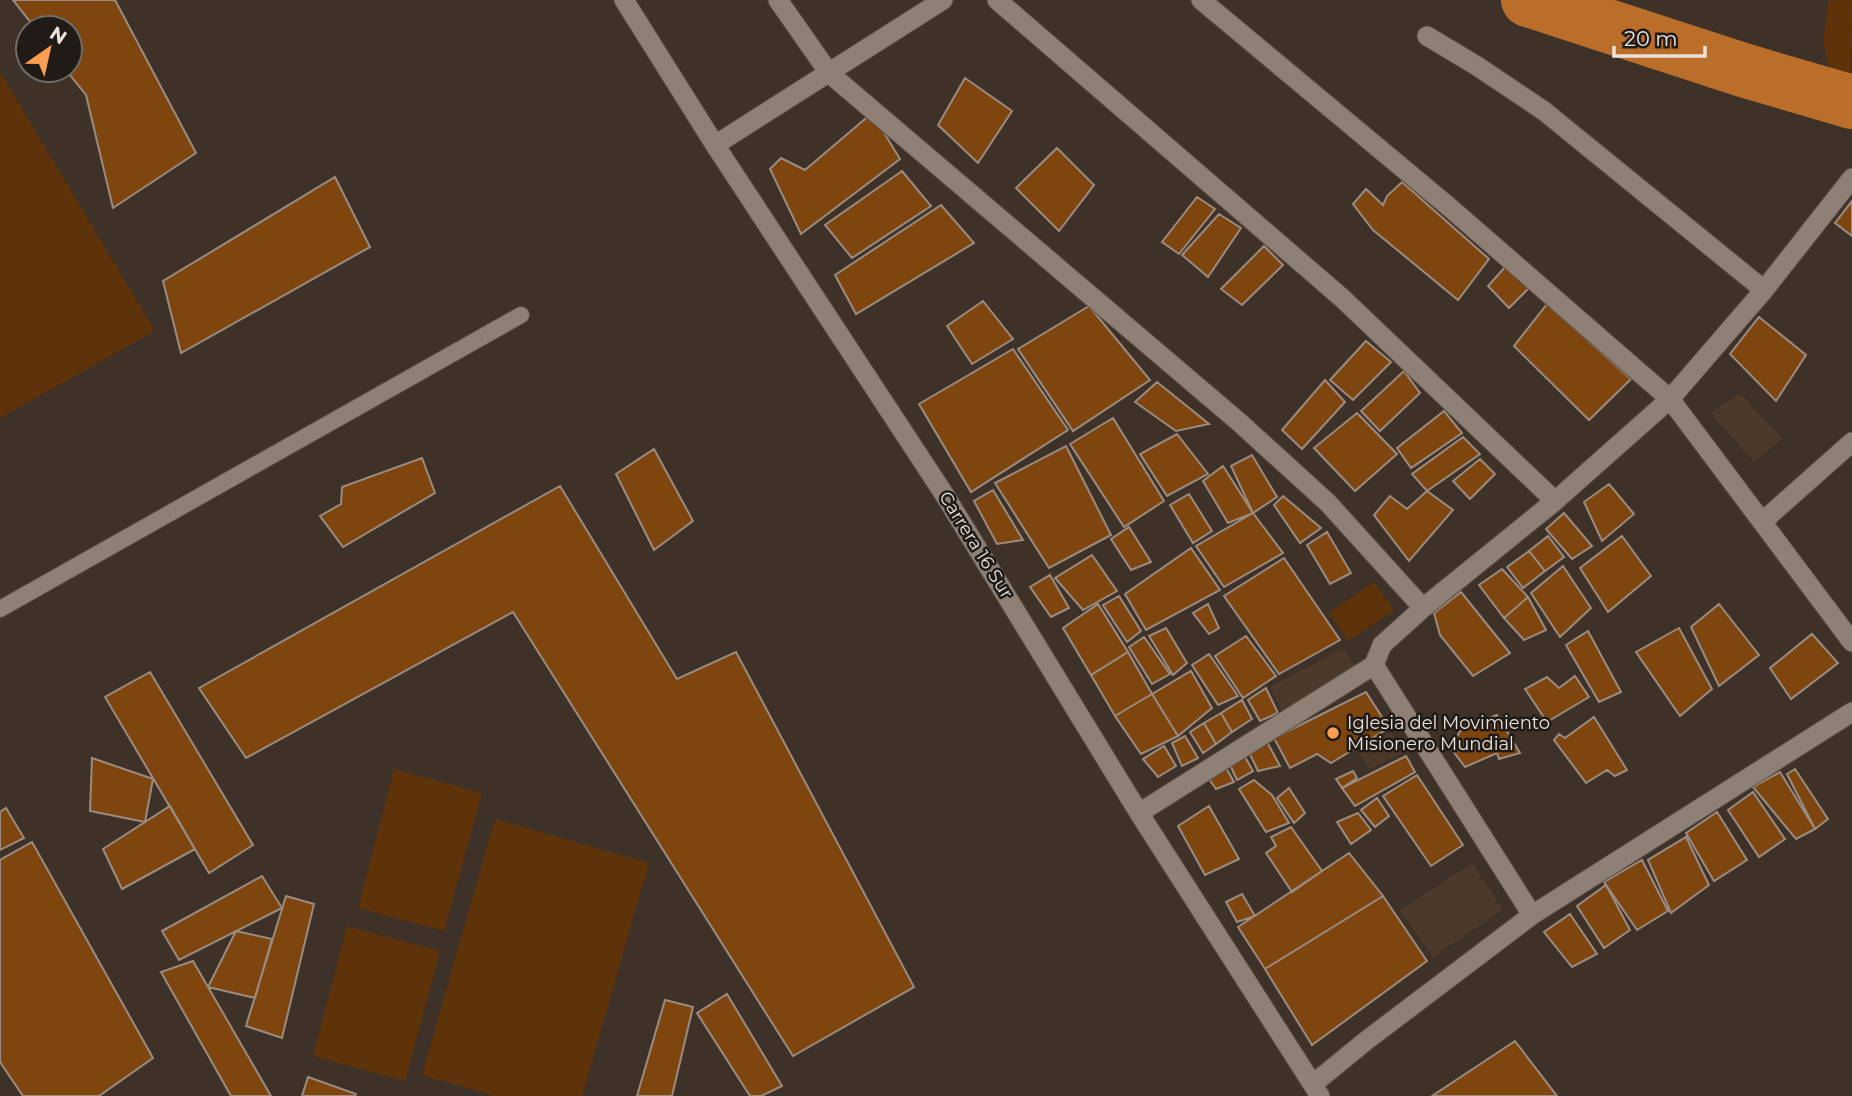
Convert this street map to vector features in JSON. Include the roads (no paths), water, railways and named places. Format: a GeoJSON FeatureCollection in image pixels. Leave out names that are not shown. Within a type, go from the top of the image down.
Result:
{"type":"FeatureCollection","features":[{"type":"Feature","properties":{"kind":"street","name":"Carrera 16 Sur"},"geometry":{"type":"LineString","coordinates":[[624,0],[715,145],[944,494],[1139,813],[1316,1090]]}},
{"type":"Feature","properties":{"kind":"street"},"geometry":{"type":"LineString","coordinates":[[778,0],[829,73],[1240,422],[1328,503],[1423,608]]}},
{"type":"Feature","properties":{"kind":"street"},"geometry":{"type":"LineString","coordinates":[[715,145],[943,0]]}},
{"type":"Feature","properties":{"kind":"street"},"geometry":{"type":"LineString","coordinates":[[997,0],[1342,298],[1555,501]]}},
{"type":"Feature","properties":{"kind":"street"},"geometry":{"type":"LineString","coordinates":[[1200,0],[1448,206],[1670,399],[1852,642]]}},
{"type":"Feature","properties":{"kind":"street"},"geometry":{"type":"LineString","coordinates":[[1427,36],[1544,111],[1764,290]]}},
{"type":"Feature","properties":{"kind":"street"},"geometry":{"type":"LineString","coordinates":[[1139,813],[1374,665],[1382,645],[1423,608],[1555,501],[1670,399],[1764,290],[1852,178]]}},
{"type":"Feature","properties":{"kind":"street"},"geometry":{"type":"LineString","coordinates":[[1762,522],[1852,442]]}},
{"type":"Feature","properties":{"kind":"street"},"geometry":{"type":"LineString","coordinates":[[1374,665],[1532,915]]}},
{"type":"Feature","properties":{"kind":"street"},"geometry":{"type":"LineString","coordinates":[[1316,1090],[1367,1040],[1532,915],[1852,712]]}},
{"type":"Feature","properties":{"kind":"lane"},"geometry":{"type":"LineString","coordinates":[[0,609],[521,315]]}},
{"type":"Feature","properties":{"kind":"waterway"},"geometry":{"type":"LineString","coordinates":[[1528,0],[1743,70],[1852,102]]}},
{"type":"Feature","properties":{"kind":"place","name":"Iglesia del Movimiento Misionero Mundial"},"geometry":{"type":"Point","coordinates":[1333,733]}}]}
